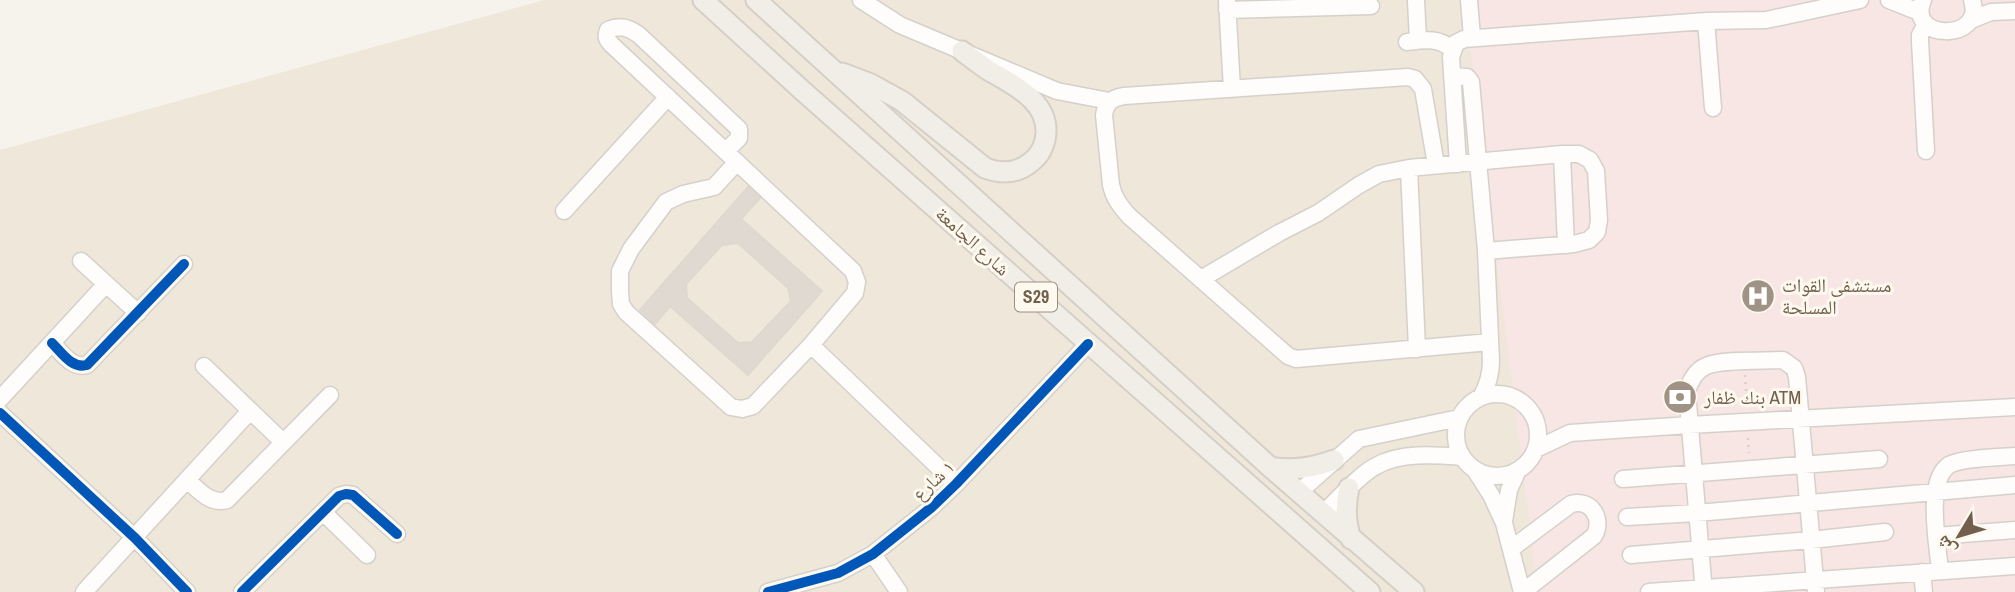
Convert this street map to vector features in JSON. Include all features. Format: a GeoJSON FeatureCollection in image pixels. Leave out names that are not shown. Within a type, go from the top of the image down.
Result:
{"type":"FeatureCollection","features":[{"type":"Feature","properties":{"kind":"main road","name":"شارع الجامعة"},"geometry":{"type":"LineString","coordinates":[[703,0],[1370,592]]}},
{"type":"Feature","properties":{"kind":"main road","name":"شارع الجامعة"},"geometry":{"type":"LineString","coordinates":[[756,0],[1270,467],[1414,592]]}},
{"type":"Feature","properties":{"kind":"main road"},"geometry":{"type":"LineString","coordinates":[[833,70],[871,84],[902,101],[985,168],[1002,173],[1020,170],[1034,160],[1044,145],[1046,127],[1041,110],[1021,90],[962,51]]}},
{"type":"Feature","properties":{"kind":"main road"},"geometry":{"type":"LineString","coordinates":[[1270,467],[1309,468],[1334,460]]}},
{"type":"Feature","properties":{"kind":"main road"},"geometry":{"type":"LineString","coordinates":[[1349,488],[1346,519],[1351,539]]}},
{"type":"Feature","properties":{"kind":"street"},"geometry":{"type":"LineString","coordinates":[[861,0],[900,25],[1057,92],[1109,101]]}},
{"type":"Feature","properties":{"kind":"street"},"geometry":{"type":"LineString","coordinates":[[1469,0],[1472,37]]}},
{"type":"Feature","properties":{"kind":"street"},"geometry":{"type":"LineString","coordinates":[[1889,0],[1923,12],[1938,31],[1953,32],[1971,20],[1991,12],[2015,11]]}},
{"type":"Feature","properties":{"kind":"street"},"geometry":{"type":"LineString","coordinates":[[1971,20],[1974,13],[1972,0]]}},
{"type":"Feature","properties":{"kind":"street"},"geometry":{"type":"LineString","coordinates":[[1979,0],[2015,2]]}},
{"type":"Feature","properties":{"kind":"street"},"geometry":{"type":"LineString","coordinates":[[1458,164],[1451,57],[1456,43],[1472,37],[1706,21],[1766,20],[1844,1]]}},
{"type":"Feature","properties":{"kind":"street"},"geometry":{"type":"LineString","coordinates":[[1416,2],[1413,41],[1440,41],[1453,50]]}},
{"type":"Feature","properties":{"kind":"street"},"geometry":{"type":"LineString","coordinates":[[1232,89],[1227,5],[1371,6]]}},
{"type":"Feature","properties":{"kind":"street"},"geometry":{"type":"LineString","coordinates":[[1923,12],[1920,41],[1926,151]]}},
{"type":"Feature","properties":{"kind":"street"},"geometry":{"type":"LineString","coordinates":[[1706,21],[1713,108]]}},
{"type":"Feature","properties":{"kind":"street"},"geometry":{"type":"LineString","coordinates":[[668,97],[607,40],[608,30],[619,27],[639,34],[739,129],[739,138],[732,156],[714,187],[674,197],[659,209],[623,262],[620,271],[621,303],[635,321],[731,407],[742,409],[753,405],[811,345],[855,293],[857,282],[853,271],[732,156],[668,97]]}},
{"type":"Feature","properties":{"kind":"street"},"geometry":{"type":"LineString","coordinates":[[1452,76],[1467,77],[1471,82],[1479,161],[1492,360],[1488,386],[1481,397]]}},
{"type":"Feature","properties":{"kind":"street"},"geometry":{"type":"LineString","coordinates":[[1436,165],[1425,95],[1420,83],[1408,77],[1124,96],[1109,101],[1105,108],[1113,195],[1129,216],[1288,356],[1296,359],[1490,342]]}},
{"type":"Feature","properties":{"kind":"street"},"geometry":{"type":"LineString","coordinates":[[565,211],[668,97]]}},
{"type":"Feature","properties":{"kind":"street"},"geometry":{"type":"LineString","coordinates":[[1201,279],[1279,233],[1318,214],[1379,174],[1436,165],[1562,154],[1579,154],[1590,160],[1596,171],[1598,208],[1597,232],[1589,240],[1566,245],[1486,251]]}},
{"type":"Feature","properties":{"kind":"street"},"geometry":{"type":"LineString","coordinates":[[1562,154],[1566,245]]}},
{"type":"Feature","properties":{"kind":"street"},"geometry":{"type":"LineString","coordinates":[[1409,168],[1417,349]]}},
{"type":"Feature","properties":{"kind":"street"},"geometry":{"type":"LineString","coordinates":[[80,261],[138,313]]}},
{"type":"Feature","properties":{"kind":"street"},"geometry":{"type":"LineString","coordinates":[[52,343],[75,366],[87,365],[184,264]]}},
{"type":"Feature","properties":{"kind":"street"},"geometry":{"type":"LineString","coordinates":[[0,399],[106,284]]}},
{"type":"Feature","properties":{"kind":"street","name":"١ شارع"},"geometry":{"type":"LineString","coordinates":[[768,592],[838,573],[873,554],[956,484],[1088,344]]}},
{"type":"Feature","properties":{"kind":"street"},"geometry":{"type":"LineString","coordinates":[[811,345],[956,484]]}},
{"type":"Feature","properties":{"kind":"street"},"geometry":{"type":"LineString","coordinates":[[1704,590],[1689,425],[1687,392],[1690,381],[1706,366],[1783,359],[1794,368],[1797,377],[1815,586]]}},
{"type":"Feature","properties":{"kind":"street"},"geometry":{"type":"LineString","coordinates":[[1492,360],[1500,381],[1534,417],[1557,430],[1570,433],[2015,407]]}},
{"type":"Feature","properties":{"kind":"street"},"geometry":{"type":"LineString","coordinates":[[204,366],[283,442]]}},
{"type":"Feature","properties":{"kind":"street"},"geometry":{"type":"LineString","coordinates":[[1510,549],[1571,504],[1587,504],[1598,519],[1598,525],[1594,536],[1522,592],[1510,549],[1504,523],[1491,495],[1475,470],[1462,457],[1456,442],[1459,418],[1469,404],[1493,394],[1513,397]]}},
{"type":"Feature","properties":{"kind":"street"},"geometry":{"type":"LineString","coordinates":[[187,480],[213,501],[227,500],[330,395]]}},
{"type":"Feature","properties":{"kind":"street"},"geometry":{"type":"LineString","coordinates":[[84,592],[250,411]]}},
{"type":"Feature","properties":{"kind":"street"},"geometry":{"type":"LineString","coordinates":[[0,413],[135,538],[187,592]]}},
{"type":"Feature","properties":{"kind":"street"},"geometry":{"type":"LineString","coordinates":[[1475,470],[1500,476],[1526,464],[1536,449],[1537,429],[1534,417]]}},
{"type":"Feature","properties":{"kind":"street"},"geometry":{"type":"LineString","coordinates":[[1298,492],[1359,439],[1459,418]]}},
{"type":"Feature","properties":{"kind":"street"},"geometry":{"type":"LineString","coordinates":[[1433,425],[1435,455]]}},
{"type":"Feature","properties":{"kind":"street"},"geometry":{"type":"LineString","coordinates":[[1385,432],[1394,460]]}},
{"type":"Feature","properties":{"kind":"street"},"geometry":{"type":"LineString","coordinates":[[1536,449],[1570,433]]}},
{"type":"Feature","properties":{"kind":"street"},"geometry":{"type":"LineString","coordinates":[[1323,514],[1375,466],[1394,460],[1435,455],[1462,457]]}},
{"type":"Feature","properties":{"kind":"street"},"geometry":{"type":"LineString","coordinates":[[1940,571],[1935,492],[1938,480],[1948,466],[1957,462],[2015,456]]}},
{"type":"Feature","properties":{"kind":"street"},"geometry":{"type":"LineString","coordinates":[[1623,479],[1879,459]]}},
{"type":"Feature","properties":{"kind":"street"},"geometry":{"type":"LineString","coordinates":[[1504,523],[1506,501],[1518,470]]}},
{"type":"Feature","properties":{"kind":"street"},"geometry":{"type":"LineString","coordinates":[[1627,517],[2015,485]]}},
{"type":"Feature","properties":{"kind":"street"},"geometry":{"type":"LineString","coordinates":[[251,589],[339,496],[352,495],[397,534]]}},
{"type":"Feature","properties":{"kind":"street"},"geometry":{"type":"LineString","coordinates":[[323,512],[367,555]]}},
{"type":"Feature","properties":{"kind":"street"},"geometry":{"type":"LineString","coordinates":[[1937,536],[2015,530]]}},
{"type":"Feature","properties":{"kind":"street"},"geometry":{"type":"LineString","coordinates":[[1631,555],[1885,532]]}},
{"type":"Feature","properties":{"kind":"street"},"geometry":{"type":"LineString","coordinates":[[873,554],[899,592]]}},
{"type":"Feature","properties":{"kind":"street"},"geometry":{"type":"LineString","coordinates":[[1649,592],[1815,586],[1922,572],[2015,566]]}},
{"type":"Feature","properties":{"kind":"street"},"geometry":{"type":"LineString","coordinates":[[1922,572],[1924,592]]}},
{"type":"Feature","properties":{"kind":"shaded area"},"geometry":{"type":"Polygon","coordinates":[[[544,0],[2015,0],[2015,592],[0,592],[0,150],[544,0]]]}},
{"type":"Feature","properties":{"kind":"shaded area","name":"مستشفى القوات المسلحة"},"geometry":{"type":"Polygon","coordinates":[[[1464,0],[2015,0],[2015,592],[1538,592],[1464,0]]]}},
{"type":"Feature","properties":{"kind":"building"},"geometry":{"type":"Polygon","coordinates":[[[748,187],[760,198],[741,219],[822,291],[748,375],[670,306],[655,324],[640,310],[748,187]],[[738,243],[722,245],[686,284],[687,298],[738,343],[752,342],[791,301],[788,288],[738,243]]]}},
{"type":"Feature","properties":{"kind":"cycle path"},"geometry":{"type":"LineString","coordinates":[[52,343],[72,362],[87,365],[184,264]]}},
{"type":"Feature","properties":{"kind":"cycle path"},"geometry":{"type":"LineString","coordinates":[[768,592],[838,573],[873,554],[932,507],[956,484],[1088,344]]}},
{"type":"Feature","properties":{"kind":"cycle path"},"geometry":{"type":"LineString","coordinates":[[0,413],[135,538],[187,592]]}},
{"type":"Feature","properties":{"kind":"cycle path"},"geometry":{"type":"LineString","coordinates":[[242,592],[339,496],[353,495],[397,534]]}},
{"type":"Feature","properties":{"kind":"place","name":"مستشفى القوات المسلحة"},"geometry":{"type":"Point","coordinates":[1758,296]}},
{"type":"Feature","properties":{"kind":"place","name":"بنك ظفار ATM"},"geometry":{"type":"Point","coordinates":[1680,397]}}]}
